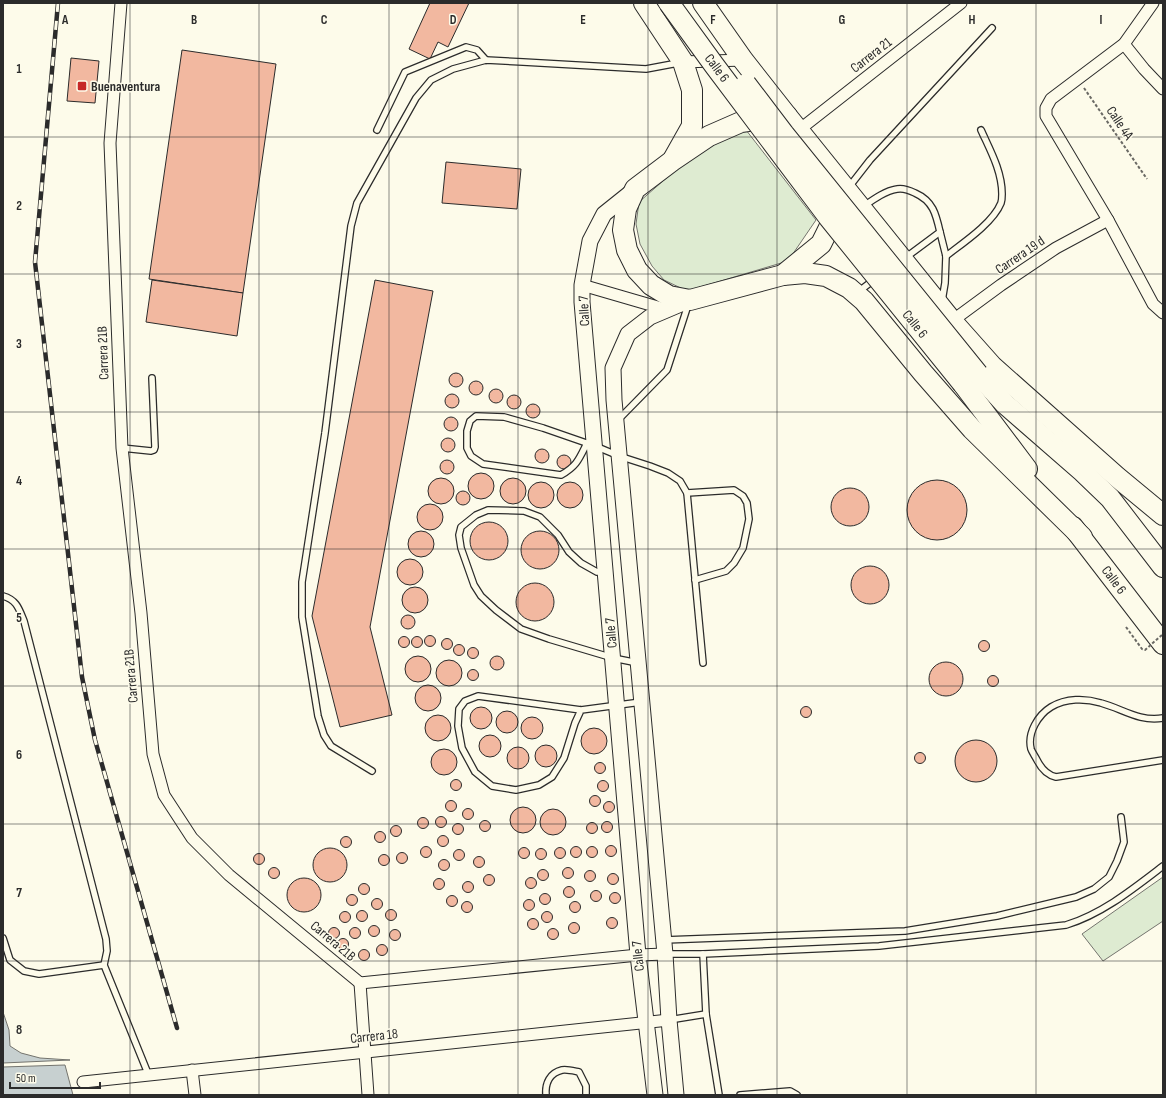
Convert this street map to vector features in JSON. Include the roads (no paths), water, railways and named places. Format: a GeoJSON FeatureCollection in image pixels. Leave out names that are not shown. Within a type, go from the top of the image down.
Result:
{"type":"FeatureCollection","features":[{"type":"Feature","properties":{"kind":"highway"},"geometry":{"type":"LineString","coordinates":[[644,3],[683,62],[692,90],[692,126],[672,161]]}},
{"type":"Feature","properties":{"kind":"highway","name":"Calle 6"},"geometry":{"type":"LineString","coordinates":[[669,3],[714,66],[829,218],[971,379],[1005,404],[1083,472],[1110,498],[1163,567]]}},
{"type":"Feature","properties":{"kind":"highway","name":"Calle 6"},"geometry":{"type":"LineString","coordinates":[[686,3],[739,76],[971,379],[1045,492],[1082,537],[1163,644]]}},
{"type":"Feature","properties":{"kind":"highway"},"geometry":{"type":"LineString","coordinates":[[703,3],[743,60],[846,191],[947,314],[992,366],[1117,477],[1163,515]]}},
{"type":"Feature","properties":{"kind":"highway"},"geometry":{"type":"LineString","coordinates":[[793,123],[741,122],[730,126],[709,136],[634,189],[626,209],[624,230],[627,250],[637,270],[651,285],[670,296],[690,300],[783,275],[805,272],[826,276],[837,281],[864,301],[923,373],[972,428],[1082,537]]}},
{"type":"Feature","properties":{"kind":"highway"},"geometry":{"type":"LineString","coordinates":[[783,275],[821,244],[846,191]]}},
{"type":"Feature","properties":{"kind":"highway"},"geometry":{"type":"LineString","coordinates":[[1117,477],[1135,505],[1163,558]]}},
{"type":"Feature","properties":{"kind":"main road","name":"Calle 7"},"geometry":{"type":"LineString","coordinates":[[634,189],[604,214],[590,241],[582,284],[582,302],[591,445],[605,571],[638,955],[655,1095]]}},
{"type":"Feature","properties":{"kind":"main road","name":"Calle 7"},"geometry":{"type":"LineString","coordinates":[[676,1095],[616,422],[613,368],[628,334],[650,317],[690,300]]}},
{"type":"Feature","properties":{"kind":"street","name":"Carrera 21B"},"geometry":{"type":"LineString","coordinates":[[121,3],[110,143],[122,448],[140,613],[152,754],[164,795],[192,838],[229,875],[360,983]]}},
{"type":"Feature","properties":{"kind":"street"},"geometry":{"type":"LineString","coordinates":[[1153,3],[1124,44],[1051,99],[1046,108],[1046,116],[1108,220],[1152,304],[1163,313]]}},
{"type":"Feature","properties":{"kind":"street","name":"Carrera 21"},"geometry":{"type":"LineString","coordinates":[[793,123],[957,4]]}},
{"type":"Feature","properties":{"kind":"street"},"geometry":{"type":"LineString","coordinates":[[1124,44],[1144,69],[1163,89]]}},
{"type":"Feature","properties":{"kind":"street"},"geometry":{"type":"LineString","coordinates":[[683,62],[743,60]]}},
{"type":"Feature","properties":{"kind":"street","name":"Carrera 19 d"},"geometry":{"type":"LineString","coordinates":[[947,314],[1001,285],[1056,248],[1108,220]]}},
{"type":"Feature","properties":{"kind":"street"},"geometry":{"type":"LineString","coordinates":[[582,284],[668,310]]}},
{"type":"Feature","properties":{"kind":"street"},"geometry":{"type":"LineString","coordinates":[[368,1095],[360,983],[638,955],[664,947]]}},
{"type":"Feature","properties":{"kind":"street","name":"Carrera 18"},"geometry":{"type":"LineString","coordinates":[[83,1082],[669,1020]]}},
{"type":"Feature","properties":{"kind":"street"},"geometry":{"type":"LineString","coordinates":[[192,1070],[195,1095]]}},
{"type":"Feature","properties":{"kind":"lane"},"geometry":{"type":"LineString","coordinates":[[846,191],[870,160],[992,28]]}},
{"type":"Feature","properties":{"kind":"lane"},"geometry":{"type":"LineString","coordinates":[[377,130],[405,72],[466,47],[476,50],[486,60]]}},
{"type":"Feature","properties":{"kind":"lane"},"geometry":{"type":"LineString","coordinates":[[372,771],[331,746],[324,735],[318,716],[302,617],[302,582],[325,432],[351,226],[357,203],[416,98],[432,80],[453,69],[486,60],[646,70],[683,62]]}},
{"type":"Feature","properties":{"kind":"lane"},"geometry":{"type":"LineString","coordinates":[[946,256],[975,234],[994,215],[1002,202],[1002,183],[995,161],[981,130]]}},
{"type":"Feature","properties":{"kind":"lane"},"geometry":{"type":"LineString","coordinates":[[860,208],[885,193],[898,189],[909,190],[921,196],[930,204],[937,217],[946,256],[945,283],[947,314]]}},
{"type":"Feature","properties":{"kind":"lane"},"geometry":{"type":"LineString","coordinates":[[856,294],[940,232]]}},
{"type":"Feature","properties":{"kind":"lane"},"geometry":{"type":"LineString","coordinates":[[616,422],[667,370],[690,300]]}},
{"type":"Feature","properties":{"kind":"lane"},"geometry":{"type":"LineString","coordinates":[[122,448],[151,451],[156,447],[152,378]]}},
{"type":"Feature","properties":{"kind":"lane"},"geometry":{"type":"LineString","coordinates":[[591,445],[571,470],[561,475],[483,464],[471,456],[467,448],[467,431],[470,421],[476,416],[504,417],[543,428],[591,445],[668,473],[680,481],[687,493],[703,663]]}},
{"type":"Feature","properties":{"kind":"lane"},"geometry":{"type":"LineString","coordinates":[[687,493],[734,490],[743,496],[747,503],[749,519],[743,548],[734,563],[726,570],[695,580]]}},
{"type":"Feature","properties":{"kind":"lane"},"geometry":{"type":"LineString","coordinates":[[605,571],[597,572],[581,563],[569,552],[558,535],[540,517],[524,511],[488,510],[476,515],[461,527],[459,535],[461,548],[474,585],[481,596],[496,610],[521,629],[548,639],[613,658],[638,663]]}},
{"type":"Feature","properties":{"kind":"lane"},"geometry":{"type":"LineString","coordinates":[[5,597],[18,606],[26,629],[106,939],[107,951],[104,965],[149,1076]]}},
{"type":"Feature","properties":{"kind":"lane"},"geometry":{"type":"LineString","coordinates":[[580,710],[564,758],[552,776],[539,785],[516,790],[492,786],[475,772],[462,748],[458,726],[459,709],[465,701],[478,696],[580,710],[642,702]]}},
{"type":"Feature","properties":{"kind":"lane"},"geometry":{"type":"LineString","coordinates":[[1163,718],[1138,717],[1101,703],[1079,699],[1065,701],[1050,708],[1035,722],[1031,735],[1031,748],[1040,766],[1050,776],[1056,777],[1163,760]]}},
{"type":"Feature","properties":{"kind":"lane"},"geometry":{"type":"LineString","coordinates":[[664,947],[905,931],[997,916],[1076,897],[1094,889],[1109,877],[1124,842],[1121,817]]}},
{"type":"Feature","properties":{"kind":"lane"},"geometry":{"type":"LineString","coordinates":[[664,947],[703,954],[879,946],[1066,925],[1079,921],[1109,905],[1163,866]]}},
{"type":"Feature","properties":{"kind":"lane"},"geometry":{"type":"LineString","coordinates":[[3,938],[10,960],[24,971],[39,974],[104,965]]}},
{"type":"Feature","properties":{"kind":"lane"},"geometry":{"type":"LineString","coordinates":[[703,954],[706,1014],[719,1095]]}},
{"type":"Feature","properties":{"kind":"lane"},"geometry":{"type":"LineString","coordinates":[[669,1020],[706,1014]]}},
{"type":"Feature","properties":{"kind":"lane"},"geometry":{"type":"LineString","coordinates":[[546,1095],[546,1087],[551,1075],[564,1069],[579,1072],[586,1086],[586,1095]]}},
{"type":"Feature","properties":{"kind":"lane"},"geometry":{"type":"LineString","coordinates":[[740,1095],[790,1091],[797,1095]]}},
{"type":"Feature","properties":{"kind":"railway"},"geometry":{"type":"LineString","coordinates":[[58,3],[35,262],[82,677],[95,740],[177,1028]]}},
{"type":"Feature","properties":{"kind":"place","name":"Buenaventura"},"geometry":{"type":"Point","coordinates":[82,86]}}]}
